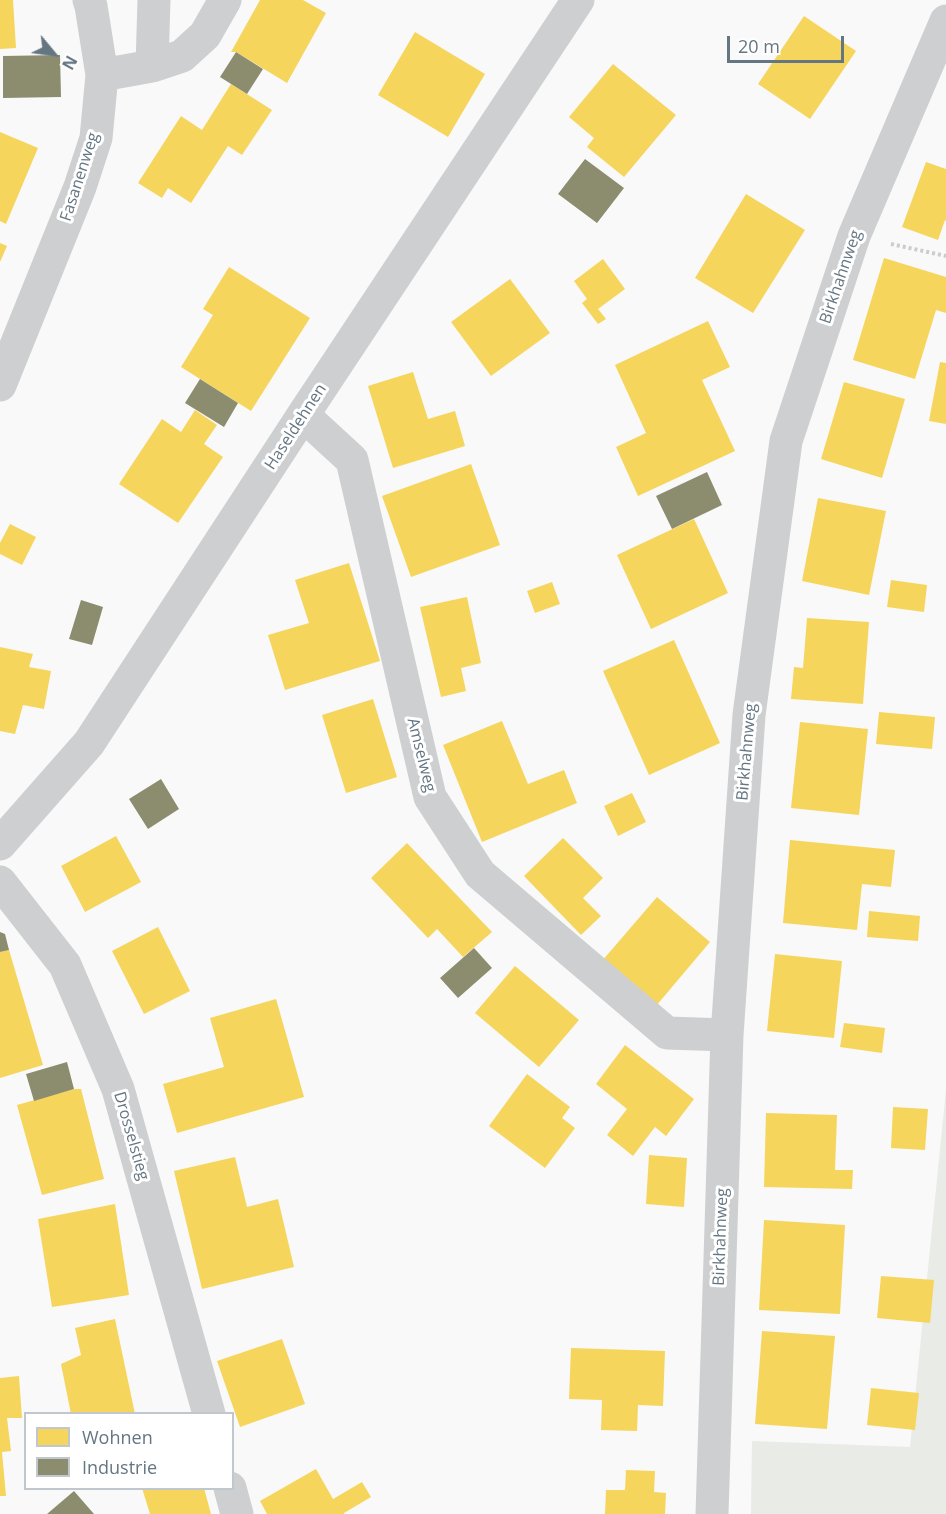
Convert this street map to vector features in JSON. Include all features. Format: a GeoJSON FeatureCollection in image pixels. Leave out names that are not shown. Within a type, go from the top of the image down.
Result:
{"type":"FeatureCollection","features":[{"type":"Feature","properties":{"kind":"street","name":"Fasanenweg"},"geometry":{"type":"LineString","coordinates":[[0,385],[80,187],[96,138],[102,75],[89,0]]}},
{"type":"Feature","properties":{"kind":"street"},"geometry":{"type":"LineString","coordinates":[[152,66],[154,0]]}},
{"type":"Feature","properties":{"kind":"street"},"geometry":{"type":"LineString","coordinates":[[102,75],[152,66],[182,56],[205,35],[225,0]]}},
{"type":"Feature","properties":{"kind":"street","name":"Haseldehnen"},"geometry":{"type":"LineString","coordinates":[[0,844],[89,742],[578,0]]}},
{"type":"Feature","properties":{"kind":"street","name":"Birkhahnweg"},"geometry":{"type":"LineString","coordinates":[[712,1514],[727,1035],[749,715],[786,441],[854,236],[946,21]]}},
{"type":"Feature","properties":{"kind":"street","name":"Amselweg"},"geometry":{"type":"LineString","coordinates":[[303,416],[352,460],[430,797],[480,874],[667,1033],[727,1035]]}},
{"type":"Feature","properties":{"kind":"street","name":"Drosselstieg"},"geometry":{"type":"LineString","coordinates":[[0,882],[65,965],[118,1089],[209,1412]]}},
{"type":"Feature","properties":{"kind":"street"},"geometry":{"type":"LineString","coordinates":[[231,1490],[237,1514]]}},
{"type":"Feature","properties":{"kind":"path"},"geometry":{"type":"LineString","coordinates":[[854,236],[946,256]]}},
{"type":"Feature","properties":{"kind":"shaded area"},"geometry":{"type":"Polygon","coordinates":[[[946,1090],[946,1514],[751,1514],[752,1441],[910,1447],[946,1090]]]}},
{"type":"Feature","properties":{"kind":"building: Wohnen"},"geometry":{"type":"Polygon","coordinates":[[[0,0],[13,0],[16,48],[0,49],[0,0]]]}},
{"type":"Feature","properties":{"kind":"building: Wohnen"},"geometry":{"type":"Polygon","coordinates":[[[260,0],[303,0],[326,13],[287,83],[236,52],[231,52],[260,0]]]}},
{"type":"Feature","properties":{"kind":"building: Wohnen"},"geometry":{"type":"Polygon","coordinates":[[[804,16],[856,51],[810,119],[758,84],[804,16]]]}},
{"type":"Feature","properties":{"kind":"building: Wohnen"},"geometry":{"type":"Polygon","coordinates":[[[415,32],[485,74],[448,137],[378,95],[415,32]]]}},
{"type":"Feature","properties":{"kind":"building: Wohnen"},"geometry":{"type":"Polygon","coordinates":[[[613,64],[676,115],[624,177],[587,147],[594,138],[569,117],[613,64]]]}},
{"type":"Feature","properties":{"kind":"building: Wohnen"},"geometry":{"type":"Polygon","coordinates":[[[231,84],[272,110],[242,155],[228,146],[191,203],[168,188],[162,198],[138,183],[181,116],[202,130],[231,84]]]}},
{"type":"Feature","properties":{"kind":"building: Wohnen"},"geometry":{"type":"Polygon","coordinates":[[[0,132],[38,148],[6,224],[0,221],[0,132]]]}},
{"type":"Feature","properties":{"kind":"building: Wohnen"},"geometry":{"type":"Polygon","coordinates":[[[926,162],[946,169],[946,221],[938,240],[902,227],[926,162]]]}},
{"type":"Feature","properties":{"kind":"building: Wohnen"},"geometry":{"type":"Polygon","coordinates":[[[746,194],[805,230],[753,313],[695,278],[746,194]]]}},
{"type":"Feature","properties":{"kind":"building: Wohnen"},"geometry":{"type":"Polygon","coordinates":[[[0,243],[7,246],[0,262],[0,243]]]}},
{"type":"Feature","properties":{"kind":"building: Wohnen"},"geometry":{"type":"Polygon","coordinates":[[[884,258],[946,277],[946,313],[936,310],[915,379],[853,360],[884,258]]]}},
{"type":"Feature","properties":{"kind":"building: Wohnen"},"geometry":{"type":"Polygon","coordinates":[[[603,259],[625,289],[598,309],[606,319],[598,324],[582,303],[587,299],[574,281],[603,259]]]}},
{"type":"Feature","properties":{"kind":"building: Wohnen"},"geometry":{"type":"Polygon","coordinates":[[[229,267],[310,318],[251,411],[181,367],[213,315],[203,309],[229,267]]]}},
{"type":"Feature","properties":{"kind":"building: Wohnen"},"geometry":{"type":"Polygon","coordinates":[[[510,279],[550,333],[491,376],[451,322],[510,279]]]}},
{"type":"Feature","properties":{"kind":"building: Wohnen"},"geometry":{"type":"Polygon","coordinates":[[[708,321],[730,367],[702,380],[735,451],[638,496],[616,447],[646,433],[615,365],[708,321]]]}},
{"type":"Feature","properties":{"kind":"building: Wohnen"},"geometry":{"type":"Polygon","coordinates":[[[940,362],[946,363],[946,424],[929,421],[940,362]]]}},
{"type":"Feature","properties":{"kind":"building: Wohnen"},"geometry":{"type":"Polygon","coordinates":[[[413,372],[428,419],[455,411],[465,446],[393,468],[368,386],[413,372]]]}},
{"type":"Feature","properties":{"kind":"building: Wohnen"},"geometry":{"type":"Polygon","coordinates":[[[844,382],[905,399],[882,478],[821,459],[844,382]]]}},
{"type":"Feature","properties":{"kind":"building: Wohnen"},"geometry":{"type":"Polygon","coordinates":[[[195,410],[217,425],[204,444],[223,457],[178,523],[119,484],[162,419],[181,432],[195,410]]]}},
{"type":"Feature","properties":{"kind":"building: Wohnen"},"geometry":{"type":"Polygon","coordinates":[[[471,464],[500,545],[411,577],[382,496],[471,464]]]}},
{"type":"Feature","properties":{"kind":"building: Wohnen"},"geometry":{"type":"Polygon","coordinates":[[[818,498],[886,511],[869,595],[802,581],[818,498]]]}},
{"type":"Feature","properties":{"kind":"building: Wohnen"},"geometry":{"type":"Polygon","coordinates":[[[694,519],[728,593],[651,629],[617,555],[694,519]]]}},
{"type":"Feature","properties":{"kind":"building: Wohnen"},"geometry":{"type":"Polygon","coordinates":[[[10,524],[36,537],[22,565],[0,554],[0,543],[10,524]]]}},
{"type":"Feature","properties":{"kind":"building: Wohnen"},"geometry":{"type":"Polygon","coordinates":[[[349,563],[380,661],[285,690],[268,635],[309,623],[295,580],[349,563]]]}},
{"type":"Feature","properties":{"kind":"building: Wohnen"},"geometry":{"type":"Polygon","coordinates":[[[891,580],[927,585],[924,612],[887,607],[891,580]]]}},
{"type":"Feature","properties":{"kind":"building: Wohnen"},"geometry":{"type":"Polygon","coordinates":[[[552,582],[560,604],[535,613],[527,591],[552,582]]]}},
{"type":"Feature","properties":{"kind":"building: Wohnen"},"geometry":{"type":"Polygon","coordinates":[[[467,597],[481,663],[461,668],[466,691],[441,697],[420,607],[467,597]]]}},
{"type":"Feature","properties":{"kind":"building: Wohnen"},"geometry":{"type":"Polygon","coordinates":[[[807,618],[869,622],[863,704],[791,699],[794,667],[803,668],[807,618]]]}},
{"type":"Feature","properties":{"kind":"building: Wohnen"},"geometry":{"type":"Polygon","coordinates":[[[674,640],[720,743],[649,775],[603,671],[674,640]]]}},
{"type":"Feature","properties":{"kind":"building: Wohnen"},"geometry":{"type":"Polygon","coordinates":[[[0,647],[33,654],[29,667],[51,671],[44,709],[23,705],[15,734],[0,731],[0,647]]]}},
{"type":"Feature","properties":{"kind":"building: Wohnen"},"geometry":{"type":"Polygon","coordinates":[[[373,699],[397,777],[346,793],[322,715],[373,699]]]}},
{"type":"Feature","properties":{"kind":"building: Wohnen"},"geometry":{"type":"Polygon","coordinates":[[[879,712],[935,717],[932,749],[876,744],[879,712]]]}},
{"type":"Feature","properties":{"kind":"building: Wohnen"},"geometry":{"type":"Polygon","coordinates":[[[502,721],[528,784],[564,770],[577,803],[482,842],[443,745],[502,721]]]}},
{"type":"Feature","properties":{"kind":"building: Wohnen"},"geometry":{"type":"Polygon","coordinates":[[[800,722],[868,729],[859,815],[791,808],[800,722]]]}},
{"type":"Feature","properties":{"kind":"building: Wohnen"},"geometry":{"type":"Polygon","coordinates":[[[632,793],[646,822],[618,836],[604,806],[632,793]]]}},
{"type":"Feature","properties":{"kind":"building: Wohnen"},"geometry":{"type":"Polygon","coordinates":[[[116,836],[141,882],[85,912],[61,866],[116,836]]]}},
{"type":"Feature","properties":{"kind":"building: Wohnen"},"geometry":{"type":"Polygon","coordinates":[[[563,838],[603,878],[583,898],[601,916],[581,935],[524,876],[563,838]]]}},
{"type":"Feature","properties":{"kind":"building: Wohnen"},"geometry":{"type":"Polygon","coordinates":[[[790,840],[895,850],[891,887],[862,884],[857,930],[783,923],[790,840]]]}},
{"type":"Feature","properties":{"kind":"building: Wohnen"},"geometry":{"type":"Polygon","coordinates":[[[407,843],[492,932],[463,957],[437,929],[428,938],[371,878],[407,843]]]}},
{"type":"Feature","properties":{"kind":"building: Wohnen"},"geometry":{"type":"Polygon","coordinates":[[[657,897],[710,942],[656,1006],[602,961],[657,897]]]}},
{"type":"Feature","properties":{"kind":"building: Wohnen"},"geometry":{"type":"Polygon","coordinates":[[[869,911],[920,916],[918,941],[867,937],[869,911]]]}},
{"type":"Feature","properties":{"kind":"building: Wohnen"},"geometry":{"type":"Polygon","coordinates":[[[158,927],[190,991],[144,1014],[112,951],[158,927]]]}},
{"type":"Feature","properties":{"kind":"building: Wohnen"},"geometry":{"type":"Polygon","coordinates":[[[9,950],[43,1065],[0,1078],[0,952],[9,950]]]}},
{"type":"Feature","properties":{"kind":"building: Wohnen"},"geometry":{"type":"Polygon","coordinates":[[[775,954],[842,961],[834,1038],[767,1031],[775,954]]]}},
{"type":"Feature","properties":{"kind":"building: Wohnen"},"geometry":{"type":"Polygon","coordinates":[[[515,966],[579,1020],[539,1067],[475,1013],[515,966]]]}},
{"type":"Feature","properties":{"kind":"building: Wohnen"},"geometry":{"type":"Polygon","coordinates":[[[276,999],[304,1097],[177,1133],[163,1084],[224,1067],[210,1018],[276,999]]]}},
{"type":"Feature","properties":{"kind":"building: Wohnen"},"geometry":{"type":"Polygon","coordinates":[[[844,1023],[885,1028],[882,1053],[840,1047],[844,1023]]]}},
{"type":"Feature","properties":{"kind":"building: Wohnen"},"geometry":{"type":"Polygon","coordinates":[[[625,1045],[694,1099],[666,1136],[655,1127],[633,1156],[607,1135],[627,1109],[596,1084],[625,1045]]]}},
{"type":"Feature","properties":{"kind":"building: Wohnen"},"geometry":{"type":"Polygon","coordinates":[[[527,1074],[570,1107],[562,1118],[575,1128],[545,1168],[489,1126],[527,1074]]]}},
{"type":"Feature","properties":{"kind":"building: Wohnen"},"geometry":{"type":"Polygon","coordinates":[[[81,1089],[104,1179],[42,1195],[17,1105],[81,1089]]]}},
{"type":"Feature","properties":{"kind":"building: Wohnen"},"geometry":{"type":"Polygon","coordinates":[[[893,1107],[928,1109],[925,1150],[891,1148],[893,1107]]]}},
{"type":"Feature","properties":{"kind":"building: Wohnen"},"geometry":{"type":"Polygon","coordinates":[[[766,1113],[837,1115],[835,1170],[853,1170],[852,1189],[764,1187],[766,1113]]]}},
{"type":"Feature","properties":{"kind":"building: Wohnen"},"geometry":{"type":"Polygon","coordinates":[[[649,1155],[687,1158],[684,1207],[646,1204],[649,1155]]]}},
{"type":"Feature","properties":{"kind":"building: Wohnen"},"geometry":{"type":"Polygon","coordinates":[[[235,1157],[247,1207],[278,1199],[294,1267],[202,1289],[174,1171],[235,1157]]]}},
{"type":"Feature","properties":{"kind":"building: Wohnen"},"geometry":{"type":"Polygon","coordinates":[[[115,1204],[129,1295],[52,1307],[38,1219],[115,1204]]]}},
{"type":"Feature","properties":{"kind":"building: Wohnen"},"geometry":{"type":"Polygon","coordinates":[[[764,1220],[845,1225],[840,1314],[759,1310],[764,1220]]]}},
{"type":"Feature","properties":{"kind":"building: Wohnen"},"geometry":{"type":"Polygon","coordinates":[[[881,1276],[934,1280],[930,1323],[877,1318],[881,1276]]]}},
{"type":"Feature","properties":{"kind":"building: Wohnen"},"geometry":{"type":"Polygon","coordinates":[[[115,1319],[135,1412],[71,1412],[61,1364],[81,1355],[75,1328],[115,1319]]]}},
{"type":"Feature","properties":{"kind":"building: Wohnen"},"geometry":{"type":"Polygon","coordinates":[[[762,1331],[835,1336],[827,1429],[755,1424],[762,1331]]]}},
{"type":"Feature","properties":{"kind":"building: Wohnen"},"geometry":{"type":"Polygon","coordinates":[[[282,1339],[305,1404],[240,1427],[217,1361],[282,1339]]]}},
{"type":"Feature","properties":{"kind":"building: Wohnen"},"geometry":{"type":"Polygon","coordinates":[[[571,1348],[665,1351],[663,1406],[638,1405],[637,1431],[601,1430],[602,1400],[569,1399],[571,1348]]]}},
{"type":"Feature","properties":{"kind":"building: Wohnen"},"geometry":{"type":"Polygon","coordinates":[[[19,1376],[22,1418],[7,1418],[11,1451],[2,1452],[6,1496],[0,1496],[0,1378],[19,1376]]]}},
{"type":"Feature","properties":{"kind":"building: Wohnen"},"geometry":{"type":"Polygon","coordinates":[[[871,1388],[919,1393],[915,1430],[867,1425],[871,1388]]]}},
{"type":"Feature","properties":{"kind":"building: Wohnen"},"geometry":{"type":"Polygon","coordinates":[[[316,1469],[333,1499],[362,1482],[371,1497],[344,1514],[267,1514],[260,1501],[316,1469]]]}},
{"type":"Feature","properties":{"kind":"building: Wohnen"},"geometry":{"type":"Polygon","coordinates":[[[626,1470],[655,1471],[654,1492],[666,1493],[665,1514],[605,1514],[606,1490],[625,1490],[626,1470]]]}},
{"type":"Feature","properties":{"kind":"building: Wohnen"},"geometry":{"type":"Polygon","coordinates":[[[143,1490],[205,1490],[211,1514],[150,1514],[143,1490]]]}},
{"type":"Feature","properties":{"kind":"building: Industrie"},"geometry":{"type":"Polygon","coordinates":[[[236,52],[263,69],[247,94],[220,77],[236,52]]]}},
{"type":"Feature","properties":{"kind":"building: Industrie"},"geometry":{"type":"Polygon","coordinates":[[[60,55],[61,97],[3,98],[3,56],[60,55]]]}},
{"type":"Feature","properties":{"kind":"building: Industrie"},"geometry":{"type":"Polygon","coordinates":[[[585,159],[624,188],[597,223],[558,194],[585,159]]]}},
{"type":"Feature","properties":{"kind":"building: Industrie"},"geometry":{"type":"Polygon","coordinates":[[[200,379],[238,403],[224,427],[185,403],[200,379]]]}},
{"type":"Feature","properties":{"kind":"building: Industrie"},"geometry":{"type":"Polygon","coordinates":[[[707,472],[722,505],[672,529],[656,496],[707,472]]]}},
{"type":"Feature","properties":{"kind":"building: Industrie"},"geometry":{"type":"Polygon","coordinates":[[[81,600],[103,607],[92,645],[69,639],[81,600]]]}},
{"type":"Feature","properties":{"kind":"building: Industrie"},"geometry":{"type":"Polygon","coordinates":[[[161,779],[179,809],[148,829],[129,799],[161,779]]]}},
{"type":"Feature","properties":{"kind":"building: Industrie"},"geometry":{"type":"Polygon","coordinates":[[[0,932],[5,934],[9,950],[0,952],[0,932]]]}},
{"type":"Feature","properties":{"kind":"building: Industrie"},"geometry":{"type":"Polygon","coordinates":[[[474,948],[492,968],[458,998],[440,978],[474,948]]]}},
{"type":"Feature","properties":{"kind":"building: Industrie"},"geometry":{"type":"Polygon","coordinates":[[[67,1062],[74,1089],[34,1101],[26,1074],[67,1062]]]}},
{"type":"Feature","properties":{"kind":"building: Industrie"},"geometry":{"type":"Polygon","coordinates":[[[74,1491],[94,1514],[47,1514],[74,1491]]]}}]}
